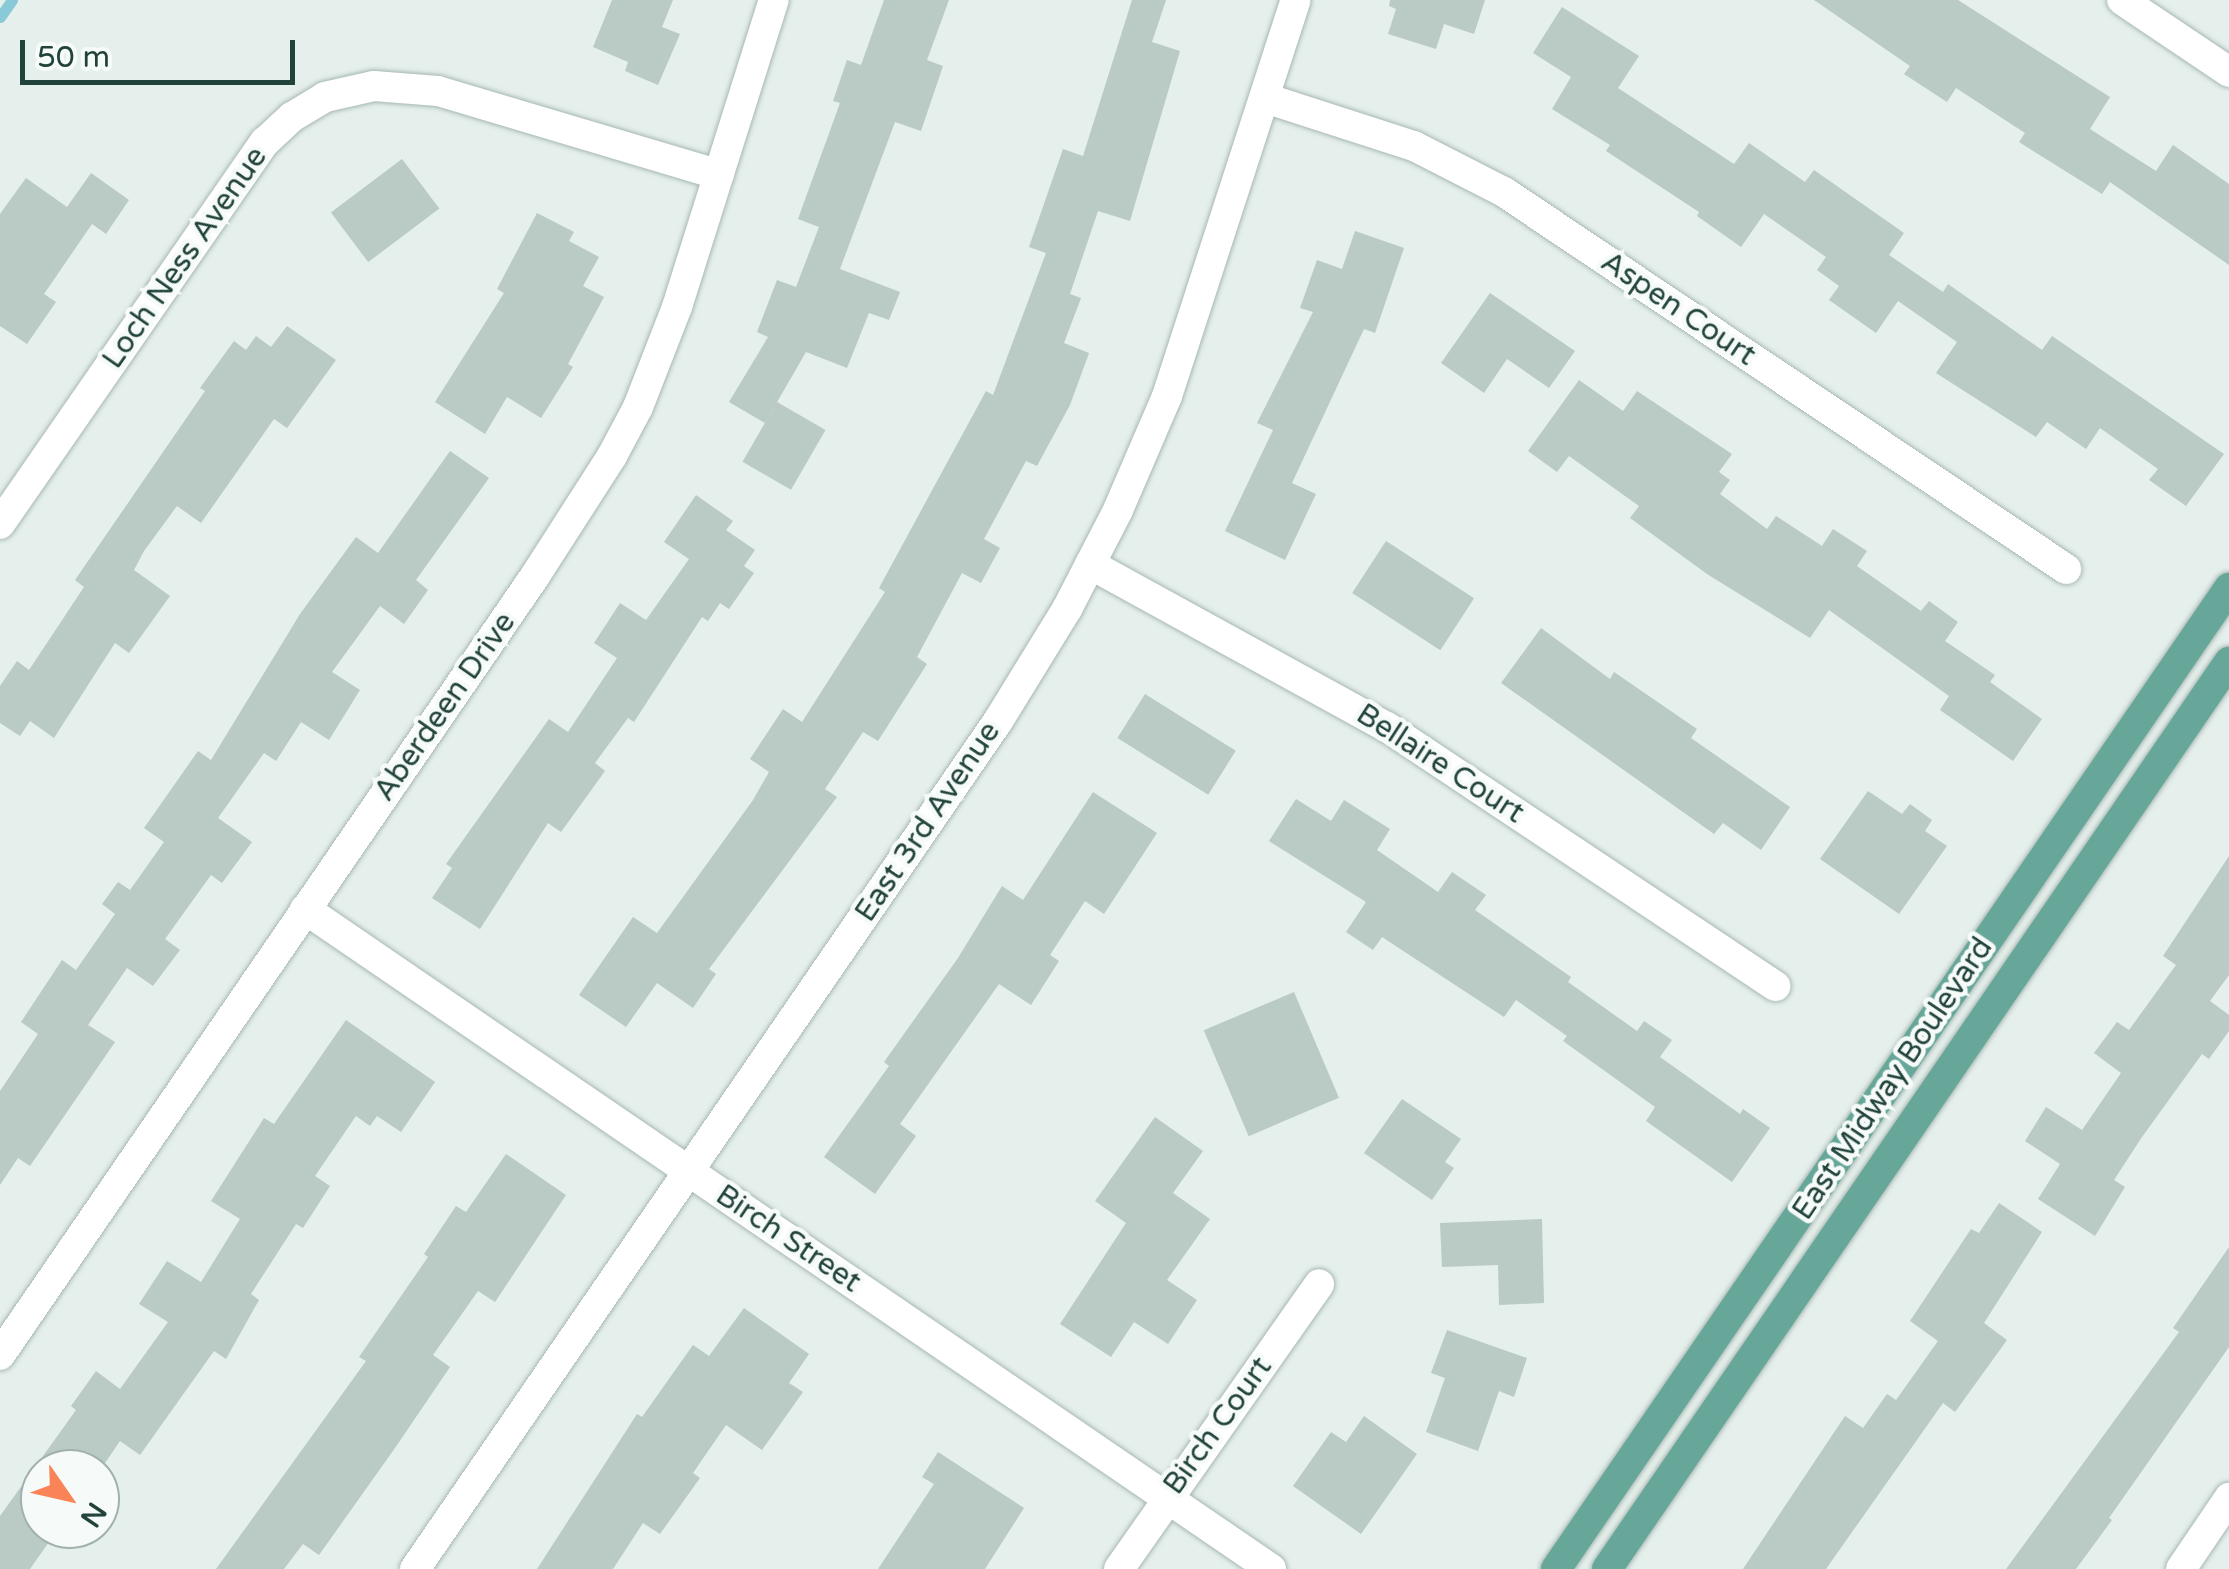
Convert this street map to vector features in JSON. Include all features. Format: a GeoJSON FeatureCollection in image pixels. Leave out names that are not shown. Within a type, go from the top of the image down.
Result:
{"type":"FeatureCollection","features":[{"type":"Feature","properties":{"kind":"main road","name":"East Midway Boulevard"},"geometry":{"type":"LineString","coordinates":[[1556,1569],[2229,588]]}},
{"type":"Feature","properties":{"kind":"main road","name":"East Midway Boulevard"},"geometry":{"type":"LineString","coordinates":[[1607,1569],[2229,662]]}},
{"type":"Feature","properties":{"kind":"street","name":"Aberdeen Drive"},"geometry":{"type":"LineString","coordinates":[[0,1355],[612,456],[654,370],[774,0]]}},
{"type":"Feature","properties":{"kind":"street","name":"East 3rd Avenue"},"geometry":{"type":"LineString","coordinates":[[414,1569],[998,720],[1090,564],[1167,396],[1296,0]]}},
{"type":"Feature","properties":{"kind":"street"},"geometry":{"type":"LineString","coordinates":[[2122,0],[2229,72]]}},
{"type":"Feature","properties":{"kind":"street","name":"Loch Ness Avenue"},"geometry":{"type":"LineString","coordinates":[[0,524],[265,142],[325,97],[374,86],[425,89],[719,175]]}},
{"type":"Feature","properties":{"kind":"street","name":"Aspen Court"},"geometry":{"type":"LineString","coordinates":[[1265,98],[1414,146],[1504,192],[2066,569]]}},
{"type":"Feature","properties":{"kind":"street","name":"Bellaire Court"},"geometry":{"type":"LineString","coordinates":[[1090,564],[1387,727],[1776,986]]}},
{"type":"Feature","properties":{"kind":"street","name":"Birch Street"},"geometry":{"type":"LineString","coordinates":[[306,910],[1271,1569]]}},
{"type":"Feature","properties":{"kind":"street","name":"Birch Court"},"geometry":{"type":"LineString","coordinates":[[1119,1569],[1319,1284]]}},
{"type":"Feature","properties":{"kind":"street"},"geometry":{"type":"LineString","coordinates":[[2180,1569],[2229,1498]]}},
{"type":"Feature","properties":{"kind":"building"},"geometry":{"type":"Polygon","coordinates":[[[612,0],[673,0],[662,27],[680,34],[658,85],[625,71],[628,62],[593,47],[612,0]]]}},
{"type":"Feature","properties":{"kind":"building"},"geometry":{"type":"Polygon","coordinates":[[[884,0],[949,0],[927,60],[943,66],[921,131],[895,122],[840,269],[900,292],[889,320],[869,313],[847,368],[806,352],[765,423],[729,402],[768,337],[757,332],[777,280],[796,287],[819,227],[798,219],[840,103],[833,101],[847,60],[861,65],[884,0]]]}},
{"type":"Feature","properties":{"kind":"building"},"geometry":{"type":"Polygon","coordinates":[[[1132,0],[1166,0],[1152,42],[1180,51],[1130,221],[1098,211],[1070,294],[1081,298],[1064,343],[1089,353],[1070,405],[1037,466],[1026,461],[984,539],[1000,548],[981,583],[962,573],[917,657],[927,664],[878,741],[863,732],[825,789],[837,797],[709,969],[716,974],[693,1008],[657,983],[626,1027],[579,995],[633,917],[657,933],[769,772],[750,759],[783,709],[802,722],[885,592],[879,588],[986,391],[993,395],[1046,253],[1029,247],[1063,149],[1083,156],[1132,0]]]}},
{"type":"Feature","properties":{"kind":"building"},"geometry":{"type":"Polygon","coordinates":[[[1390,0],[1485,0],[1474,34],[1444,24],[1436,49],[1388,34],[1396,9],[1389,6],[1390,0]]]}},
{"type":"Feature","properties":{"kind":"building"},"geometry":{"type":"Polygon","coordinates":[[[1814,0],[1958,0],[2110,97],[2090,129],[2156,171],[2173,145],[2229,184],[2229,265],[2110,182],[2102,194],[2019,142],[2025,133],[1956,88],[1947,102],[1904,74],[1910,66],[1814,0]]]}},
{"type":"Feature","properties":{"kind":"building"},"geometry":{"type":"Polygon","coordinates":[[[1562,7],[1639,56],[1618,88],[1734,164],[1749,143],[1805,182],[1814,170],[1904,233],[1889,255],[1943,292],[1948,284],[2042,350],[2052,336],[2224,454],[2186,506],[2149,480],[2158,469],[2100,428],[2086,449],[2047,422],[2036,437],[1936,373],[1957,342],[1898,301],[1876,333],[1829,300],[1839,286],[1817,270],[1826,257],[1764,214],[1741,247],[1697,216],[1699,212],[1606,151],[1610,145],[1552,109],[1571,77],[1533,53],[1562,7]]]}},
{"type":"Feature","properties":{"kind":"building"},"geometry":{"type":"Polygon","coordinates":[[[402,159],[439,209],[368,262],[331,213],[402,159]]]}},
{"type":"Feature","properties":{"kind":"building"},"geometry":{"type":"Polygon","coordinates":[[[91,173],[129,200],[106,234],[92,224],[44,294],[56,302],[27,344],[0,326],[0,214],[26,178],[67,207],[91,173]]]}},
{"type":"Feature","properties":{"kind":"building"},"geometry":{"type":"Polygon","coordinates":[[[537,213],[574,232],[569,241],[599,257],[583,286],[604,297],[568,364],[573,367],[541,418],[507,397],[485,434],[435,402],[504,293],[497,289],[537,213]]]}},
{"type":"Feature","properties":{"kind":"building"},"geometry":{"type":"Polygon","coordinates":[[[1355,231],[1404,248],[1375,333],[1364,329],[1292,483],[1316,494],[1285,560],[1225,531],[1273,430],[1257,423],[1313,312],[1300,308],[1317,260],[1342,269],[1355,231]]]}},
{"type":"Feature","properties":{"kind":"building"},"geometry":{"type":"Polygon","coordinates":[[[1490,293],[1575,351],[1549,388],[1507,359],[1484,393],[1441,363],[1490,293]]]}},
{"type":"Feature","properties":{"kind":"building"},"geometry":{"type":"Polygon","coordinates":[[[287,326],[336,360],[287,428],[274,419],[201,523],[177,506],[144,551],[134,570],[170,596],[129,653],[115,643],[54,738],[30,721],[20,736],[0,723],[0,686],[17,661],[29,670],[84,587],[75,580],[205,391],[200,388],[234,341],[246,350],[256,336],[271,347],[287,326]]]}},
{"type":"Feature","properties":{"kind":"building"},"geometry":{"type":"Polygon","coordinates":[[[1579,380],[1623,411],[1637,391],[1732,454],[1719,472],[1730,480],[1720,494],[1767,529],[1776,516],[1822,546],[1833,529],[1867,551],[1857,566],[1921,611],[1929,601],[1958,622],[1945,641],[1995,675],[1990,682],[2042,719],[2013,761],[1940,710],[1949,696],[1829,610],[1810,638],[1707,574],[1630,518],[1639,506],[1569,456],[1557,472],[1528,451],[1579,380]]]}},
{"type":"Feature","properties":{"kind":"building"},"geometry":{"type":"Polygon","coordinates":[[[777,402],[825,430],[791,490],[742,462],[777,402]]]}},
{"type":"Feature","properties":{"kind":"building"},"geometry":{"type":"Polygon","coordinates":[[[450,451],[489,478],[416,580],[428,590],[404,624],[380,606],[332,672],[360,690],[329,740],[301,722],[276,761],[264,753],[218,818],[252,842],[222,883],[211,875],[165,939],[180,950],[153,986],[127,968],[88,1025],[115,1042],[30,1166],[18,1158],[0,1185],[0,1091],[38,1034],[21,1022],[62,960],[76,970],[115,914],[102,904],[118,882],[130,890],[164,842],[144,828],[198,751],[211,760],[300,614],[356,537],[378,553],[450,451]]]}},
{"type":"Feature","properties":{"kind":"building"},"geometry":{"type":"Polygon","coordinates":[[[696,495],[733,521],[726,530],[755,550],[744,566],[754,573],[729,609],[720,603],[708,621],[702,617],[634,722],[628,718],[595,763],[605,771],[561,832],[548,823],[480,929],[432,898],[452,868],[446,864],[549,719],[568,732],[617,658],[594,643],[620,603],[646,620],[689,559],[664,542],[696,495]]]}},
{"type":"Feature","properties":{"kind":"building"},"geometry":{"type":"Polygon","coordinates":[[[1386,541],[1474,598],[1440,650],[1352,593],[1386,541]]]}},
{"type":"Feature","properties":{"kind":"building"},"geometry":{"type":"Polygon","coordinates":[[[1541,628],[1610,679],[1614,672],[1697,729],[1691,738],[1790,807],[1761,850],[1723,823],[1714,834],[1501,683],[1541,628]]]}},
{"type":"Feature","properties":{"kind":"building"},"geometry":{"type":"Polygon","coordinates":[[[1145,694],[1236,751],[1208,795],[1117,738],[1145,694]]]}},
{"type":"Feature","properties":{"kind":"building"},"geometry":{"type":"Polygon","coordinates":[[[1868,791],[1902,814],[1910,804],[1932,820],[1925,831],[1947,846],[1899,914],[1820,859],[1868,791]]]}},
{"type":"Feature","properties":{"kind":"building"},"geometry":{"type":"Polygon","coordinates":[[[1093,792],[1157,833],[1104,914],[1085,901],[1050,955],[1059,961],[1031,1005],[999,984],[900,1124],[916,1136],[875,1194],[824,1157],[889,1066],[884,1062],[958,958],[1002,886],[1023,900],[1093,792]]]}},
{"type":"Feature","properties":{"kind":"building"},"geometry":{"type":"Polygon","coordinates":[[[1296,799],[1331,821],[1344,800],[1390,829],[1377,850],[1438,892],[1452,872],[1486,895],[1475,910],[1571,977],[1568,982],[1637,1031],[1644,1021],[1672,1040],[1660,1057],[1740,1114],[1743,1109],[1770,1128],[1732,1182],[1646,1121],[1655,1107],[1563,1041],[1567,1036],[1516,1000],[1504,1017],[1382,937],[1373,950],[1346,932],[1366,902],[1269,841],[1296,799]]]}},
{"type":"Feature","properties":{"kind":"building"},"geometry":{"type":"Polygon","coordinates":[[[2229,856],[2229,975],[2210,1001],[2229,1015],[2229,1031],[2209,1059],[2202,1054],[2142,1137],[2114,1180],[2125,1187],[2095,1236],[2038,1199],[2060,1164],[2025,1141],[2046,1107],[2082,1130],[2121,1073],[2094,1053],[2117,1022],[2129,1030],[2176,965],[2163,956],[2229,856]]]}},
{"type":"Feature","properties":{"kind":"building"},"geometry":{"type":"Polygon","coordinates":[[[1294,992],[1339,1098],[1249,1136],[1204,1030],[1294,992]]]}},
{"type":"Feature","properties":{"kind":"building"},"geometry":{"type":"Polygon","coordinates":[[[346,1020],[435,1082],[401,1132],[377,1116],[370,1126],[356,1116],[315,1176],[330,1186],[303,1228],[296,1224],[251,1294],[259,1300],[226,1359],[214,1351],[140,1455],[120,1441],[115,1449],[48,1449],[76,1410],[71,1406],[96,1371],[120,1389],[168,1322],[139,1304],[167,1261],[201,1282],[240,1219],[211,1201],[264,1118],[274,1124],[346,1020]]]}},
{"type":"Feature","properties":{"kind":"building"},"geometry":{"type":"Polygon","coordinates":[[[1402,1099],[1461,1139],[1445,1162],[1454,1168],[1432,1200],[1364,1153],[1402,1099]]]}},
{"type":"Feature","properties":{"kind":"building"},"geometry":{"type":"Polygon","coordinates":[[[1155,1117],[1203,1151],[1173,1193],[1210,1219],[1167,1280],[1197,1300],[1168,1344],[1134,1322],[1111,1357],[1060,1324],[1126,1223],[1095,1201],[1155,1117]]]}},
{"type":"Feature","properties":{"kind":"building"},"geometry":{"type":"Polygon","coordinates":[[[506,1154],[566,1195],[495,1302],[478,1291],[433,1355],[450,1367],[395,1448],[319,1555],[303,1544],[284,1569],[216,1569],[366,1361],[359,1357],[428,1257],[424,1254],[456,1206],[466,1212],[506,1154]]]}},
{"type":"Feature","properties":{"kind":"building"},"geometry":{"type":"Polygon","coordinates":[[[1999,1203],[2042,1232],[1984,1323],[2007,1340],[1955,1412],[1943,1403],[1826,1569],[1743,1569],[1845,1416],[1863,1428],[1887,1394],[1896,1400],[1938,1341],[1910,1321],[1971,1229],[1979,1233],[1999,1203]]]}},
{"type":"Feature","properties":{"kind":"building"},"geometry":{"type":"Polygon","coordinates":[[[1542,1219],[1544,1303],[1499,1305],[1498,1265],[1442,1267],[1440,1223],[1542,1219]]]}},
{"type":"Feature","properties":{"kind":"building"},"geometry":{"type":"Polygon","coordinates":[[[2229,1247],[2229,1347],[2109,1518],[2112,1520],[2076,1569],[2006,1569],[2179,1332],[2173,1328],[2229,1247]]]}},
{"type":"Feature","properties":{"kind":"building"},"geometry":{"type":"Polygon","coordinates":[[[744,1308],[809,1354],[789,1383],[803,1392],[762,1450],[726,1425],[693,1473],[700,1478],[660,1534],[643,1523],[613,1569],[537,1569],[637,1414],[642,1417],[693,1345],[709,1356],[744,1308]]]}},
{"type":"Feature","properties":{"kind":"building"},"geometry":{"type":"Polygon","coordinates":[[[1447,1330],[1527,1358],[1514,1397],[1499,1391],[1478,1451],[1426,1432],[1445,1378],[1431,1373],[1447,1330]]]}},
{"type":"Feature","properties":{"kind":"building"},"geometry":{"type":"Polygon","coordinates":[[[1364,1416],[1417,1454],[1361,1534],[1293,1486],[1331,1432],[1346,1442],[1364,1416]]]}},
{"type":"Feature","properties":{"kind":"building"},"geometry":{"type":"Polygon","coordinates":[[[938,1452],[1024,1508],[985,1569],[878,1569],[934,1484],[922,1477],[938,1452]]]}},
{"type":"Feature","properties":{"kind":"building"},"geometry":{"type":"Polygon","coordinates":[[[20,1488],[20,1549],[44,1549],[30,1569],[0,1569],[0,1516],[20,1488]]]}},
{"type":"Feature","properties":{"kind":"waterway"},"geometry":{"type":"LineString","coordinates":[[0,17],[12,0]]}}]}
